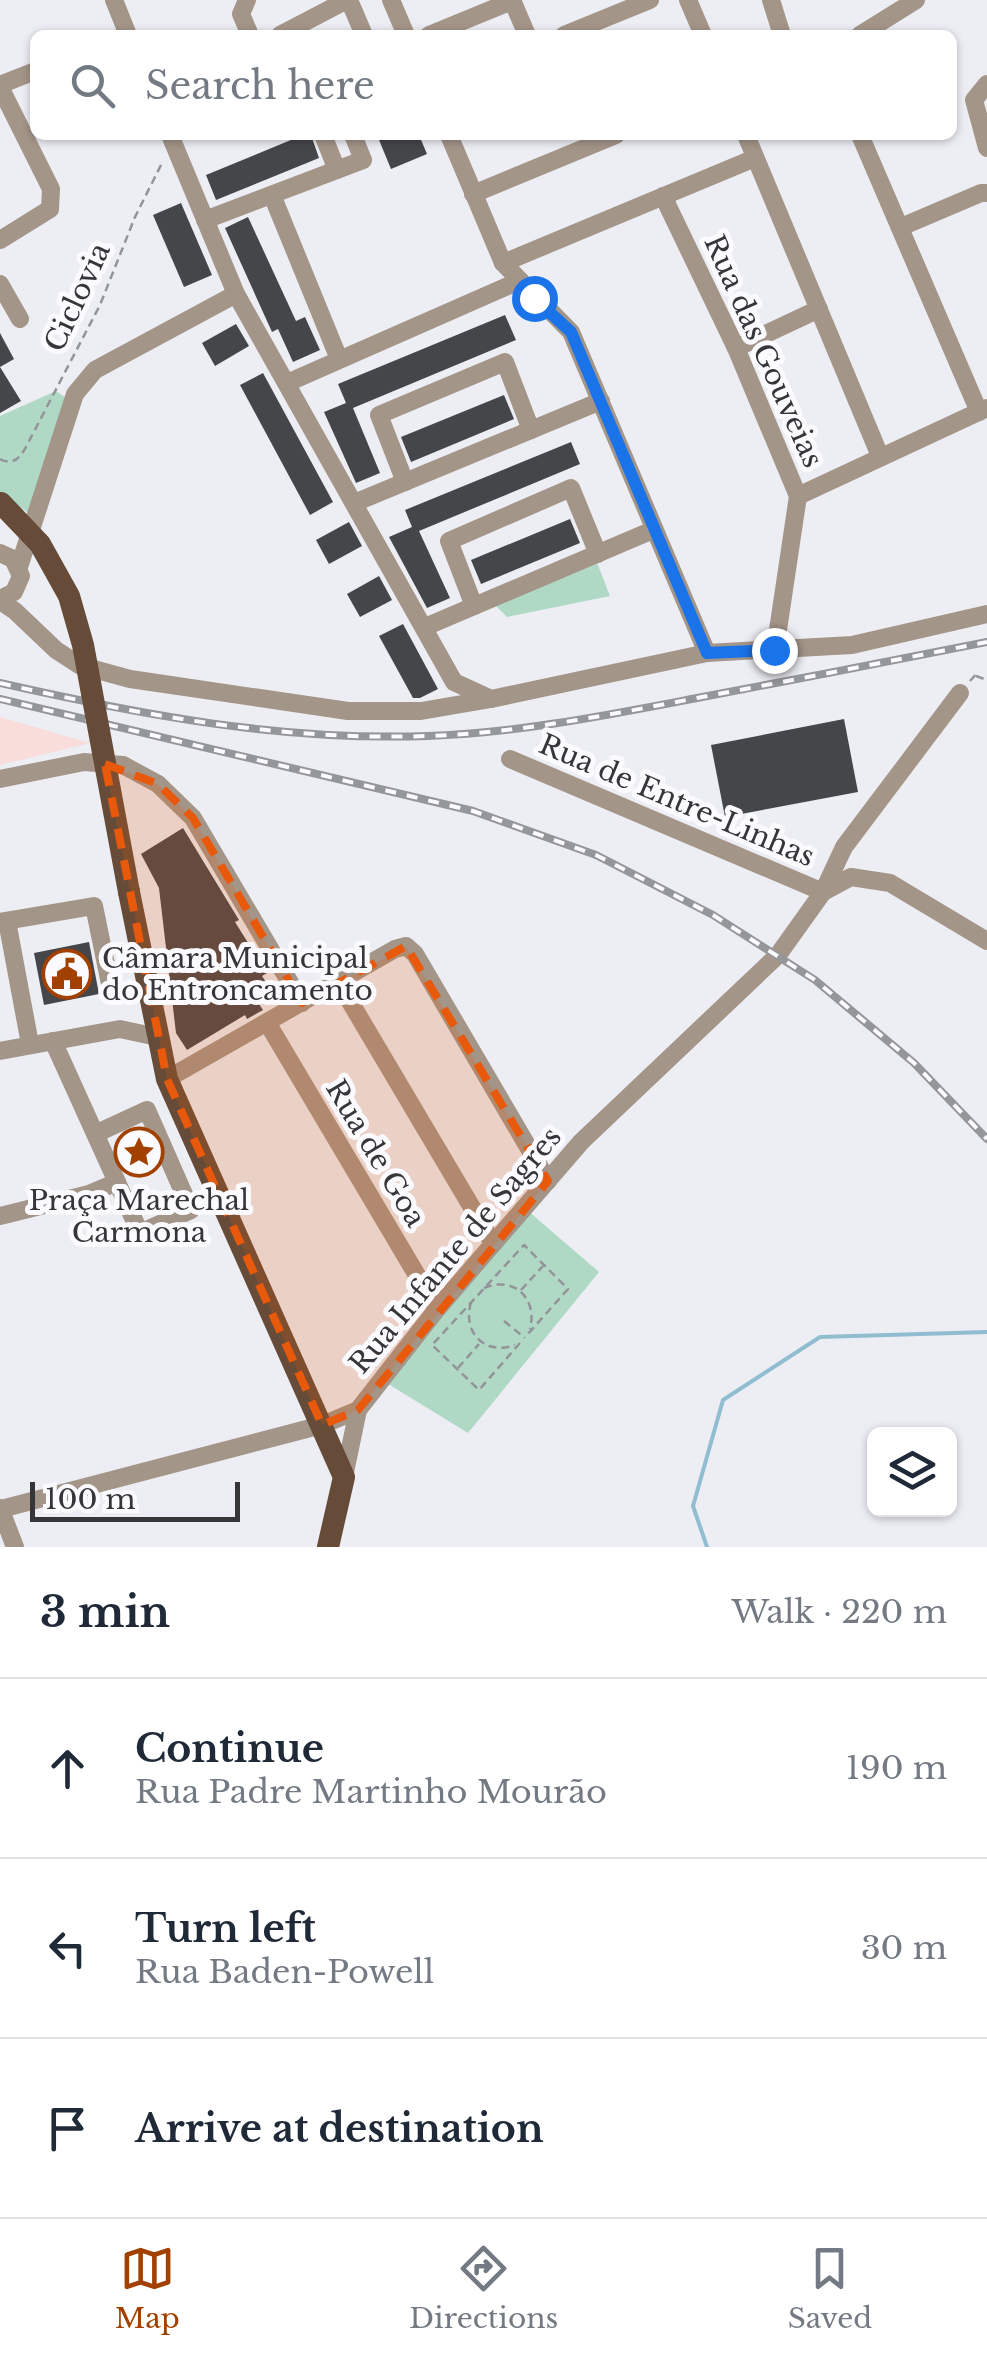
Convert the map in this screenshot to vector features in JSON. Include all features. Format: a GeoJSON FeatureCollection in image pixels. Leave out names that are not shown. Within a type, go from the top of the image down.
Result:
{"type":"FeatureCollection","features":[{"type":"Feature","properties":{"kind":"main road"},"geometry":{"type":"LineString","coordinates":[[1,503],[40,544],[69,596],[83,646],[167,1079],[344,1477],[328,1547]]}},
{"type":"Feature","properties":{"kind":"street"},"geometry":{"type":"LineString","coordinates":[[114,0],[125,30]]}},
{"type":"Feature","properties":{"kind":"street"},"geometry":{"type":"LineString","coordinates":[[247,0],[241,14],[248,30]]}},
{"type":"Feature","properties":{"kind":"street"},"geometry":{"type":"LineString","coordinates":[[290,30],[348,0],[362,30]]}},
{"type":"Feature","properties":{"kind":"street"},"geometry":{"type":"LineString","coordinates":[[391,0],[404,30]]}},
{"type":"Feature","properties":{"kind":"street"},"geometry":{"type":"LineString","coordinates":[[441,30],[512,0],[525,30]]}},
{"type":"Feature","properties":{"kind":"street"},"geometry":{"type":"LineString","coordinates":[[576,30],[650,0]]}},
{"type":"Feature","properties":{"kind":"street"},"geometry":{"type":"LineString","coordinates":[[688,0],[701,30]]}},
{"type":"Feature","properties":{"kind":"street"},"geometry":{"type":"LineString","coordinates":[[771,0],[780,30]]}},
{"type":"Feature","properties":{"kind":"street"},"geometry":{"type":"LineString","coordinates":[[879,0],[884,20]]}},
{"type":"Feature","properties":{"kind":"street"},"geometry":{"type":"LineString","coordinates":[[868,30],[916,0]]}},
{"type":"Feature","properties":{"kind":"street"},"geometry":{"type":"LineString","coordinates":[[2,233],[50,209],[52,189],[0,86],[30,73]]}},
{"type":"Feature","properties":{"kind":"street"},"geometry":{"type":"LineString","coordinates":[[987,84],[974,100],[987,148]]}},
{"type":"Feature","properties":{"kind":"street"},"geometry":{"type":"LineString","coordinates":[[172,140],[236,294],[454,682],[491,699]]}},
{"type":"Feature","properties":{"kind":"street"},"geometry":{"type":"LineString","coordinates":[[325,140],[337,170]]}},
{"type":"Feature","properties":{"kind":"street"},"geometry":{"type":"LineString","coordinates":[[205,220],[363,160],[355,140]]}},
{"type":"Feature","properties":{"kind":"street"},"geometry":{"type":"LineString","coordinates":[[450,140],[503,263],[571,332],[707,653]]}},
{"type":"Feature","properties":{"kind":"street"},"geometry":{"type":"LineString","coordinates":[[474,194],[604,140]]}},
{"type":"Feature","properties":{"kind":"street"},"geometry":{"type":"LineString","coordinates":[[748,140],[880,456]]}},
{"type":"Feature","properties":{"kind":"street"},"geometry":{"type":"LineString","coordinates":[[798,496],[983,410],[862,140]]}},
{"type":"Feature","properties":{"kind":"street"},"geometry":{"type":"LineString","coordinates":[[503,263],[755,158]]}},
{"type":"Feature","properties":{"kind":"street"},"geometry":{"type":"LineString","coordinates":[[901,228],[987,193]]}},
{"type":"Feature","properties":{"kind":"street"},"geometry":{"type":"LineString","coordinates":[[272,195],[339,359]]}},
{"type":"Feature","properties":{"kind":"street","name":"Rua das Gouveias"},"geometry":{"type":"LineString","coordinates":[[663,196],[736,348],[798,496],[774,650]]}},
{"type":"Feature","properties":{"kind":"street"},"geometry":{"type":"LineString","coordinates":[[287,383],[519,281]]}},
{"type":"Feature","properties":{"kind":"street"},"geometry":{"type":"LineString","coordinates":[[0,284],[20,319]]}},
{"type":"Feature","properties":{"kind":"street"},"geometry":{"type":"LineString","coordinates":[[236,294],[95,370],[72,402],[33,516],[14,592],[0,600],[78,665],[130,679],[348,711],[421,711],[707,653],[852,645],[987,614]]}},
{"type":"Feature","properties":{"kind":"street"},"geometry":{"type":"LineString","coordinates":[[736,348],[819,309]]}},
{"type":"Feature","properties":{"kind":"street"},"geometry":{"type":"LineString","coordinates":[[405,482],[380,415],[505,362],[532,430]]}},
{"type":"Feature","properties":{"kind":"street"},"geometry":{"type":"LineString","coordinates":[[354,503],[601,402]]}},
{"type":"Feature","properties":{"kind":"street"},"geometry":{"type":"LineString","coordinates":[[474,606],[449,541],[571,488],[598,554]]}},
{"type":"Feature","properties":{"kind":"street"},"geometry":{"type":"LineString","coordinates":[[0,545],[33,516]]}},
{"type":"Feature","properties":{"kind":"street"},"geometry":{"type":"LineString","coordinates":[[425,627],[653,530]]}},
{"type":"Feature","properties":{"kind":"street"},"geometry":{"type":"LineString","coordinates":[[0,553],[14,559],[20,571],[39,632]]}},
{"type":"Feature","properties":{"kind":"street"},"geometry":{"type":"LineString","coordinates":[[0,616],[39,632]]}},
{"type":"Feature","properties":{"kind":"street","name":"Rua Infante de Sagres"},"geometry":{"type":"LineString","coordinates":[[0,1508],[322,1425],[358,1410],[493,1243],[582,1142],[778,954],[823,892],[844,848],[960,694]]}},
{"type":"Feature","properties":{"kind":"street","name":"Rua de Entre-Linhas"},"geometry":{"type":"LineString","coordinates":[[510,759],[823,892]]}},
{"type":"Feature","properties":{"kind":"street"},"geometry":{"type":"LineString","coordinates":[[0,779],[84,762],[123,765],[158,784],[193,818],[302,1003]]}},
{"type":"Feature","properties":{"kind":"street"},"geometry":{"type":"LineString","coordinates":[[823,892],[851,877],[890,883],[987,941]]}},
{"type":"Feature","properties":{"kind":"street"},"geometry":{"type":"LineString","coordinates":[[30,1044],[3,921],[94,906],[110,984]]}},
{"type":"Feature","properties":{"kind":"street"},"geometry":{"type":"LineString","coordinates":[[167,1079],[406,946],[415,954],[548,1180]]}},
{"type":"Feature","properties":{"kind":"street"},"geometry":{"type":"LineString","coordinates":[[338,982],[493,1243]]}},
{"type":"Feature","properties":{"kind":"street"},"geometry":{"type":"LineString","coordinates":[[120,1029],[151,1007]]}},
{"type":"Feature","properties":{"kind":"street","name":"Rua de Goa"},"geometry":{"type":"LineString","coordinates":[[268,1024],[438,1309]]}},
{"type":"Feature","properties":{"kind":"street"},"geometry":{"type":"LineString","coordinates":[[0,1051],[120,1029],[157,1036]]}},
{"type":"Feature","properties":{"kind":"street"},"geometry":{"type":"LineString","coordinates":[[53,1041],[95,1134],[140,1233],[192,1210],[146,1110],[95,1134]]}},
{"type":"Feature","properties":{"kind":"street"},"geometry":{"type":"LineString","coordinates":[[0,1216],[88,1194],[117,1182]]}},
{"type":"Feature","properties":{"kind":"street"},"geometry":{"type":"LineString","coordinates":[[344,1477],[358,1410]]}},
{"type":"Feature","properties":{"kind":"street"},"geometry":{"type":"LineString","coordinates":[[0,1508],[15,1547]]}},
{"type":"Feature","properties":{"kind":"path","name":"Ciclovia"},"geometry":{"type":"LineString","coordinates":[[0,459],[17,460],[28,443],[100,304],[172,140]]}},
{"type":"Feature","properties":{"kind":"path"},"geometry":{"type":"LineString","coordinates":[[974,676],[987,680]]}},
{"type":"Feature","properties":{"kind":"path"},"geometry":{"type":"LineString","coordinates":[[524,1245],[568,1290],[479,1390],[432,1345],[482,1289],[524,1245]]}},
{"type":"Feature","properties":{"kind":"path"},"geometry":{"type":"LineString","coordinates":[[520,1291],[544,1266]]}},
{"type":"Feature","properties":{"kind":"path"},"geometry":{"type":"LineString","coordinates":[[482,1289],[504,1284],[520,1291],[533,1314],[526,1337]]}},
{"type":"Feature","properties":{"kind":"path"},"geometry":{"type":"LineString","coordinates":[[474,1297],[467,1315],[480,1343],[500,1350],[520,1343]]}},
{"type":"Feature","properties":{"kind":"path"},"geometry":{"type":"LineString","coordinates":[[504,1321],[526,1337]]}},
{"type":"Feature","properties":{"kind":"path"},"geometry":{"type":"LineString","coordinates":[[457,1369],[480,1343]]}},
{"type":"Feature","properties":{"kind":"highlighted area"},"geometry":{"type":"Polygon","coordinates":[[[105,764],[158,784],[193,818],[302,1003],[406,946],[548,1181],[358,1410],[322,1425],[167,1079],[105,764]]]}},
{"type":"Feature","properties":{"kind":"shaded area"},"geometry":{"type":"Polygon","coordinates":[[[0,717],[90,743],[0,765],[0,717]]]}},
{"type":"Feature","properties":{"kind":"green space"},"geometry":{"type":"Polygon","coordinates":[[[56,391],[72,402],[33,516],[0,494],[0,416],[56,391]]]}},
{"type":"Feature","properties":{"kind":"green space"},"geometry":{"type":"Polygon","coordinates":[[[596,560],[610,596],[507,617],[496,606],[498,599],[596,560]]]}},
{"type":"Feature","properties":{"kind":"green space"},"geometry":{"type":"Polygon","coordinates":[[[527,1210],[599,1272],[468,1433],[385,1382],[527,1210]]]}},
{"type":"Feature","properties":{"kind":"building"},"geometry":{"type":"Polygon","coordinates":[[[291,140],[313,140],[319,158],[216,200],[206,175],[291,140]]]}},
{"type":"Feature","properties":{"kind":"building"},"geometry":{"type":"Polygon","coordinates":[[[379,140],[421,140],[427,154],[391,169],[379,140]]]}},
{"type":"Feature","properties":{"kind":"building"},"geometry":{"type":"Polygon","coordinates":[[[181,203],[212,275],[184,287],[153,215],[181,203]]]}},
{"type":"Feature","properties":{"kind":"building"},"geometry":{"type":"Polygon","coordinates":[[[248,217],[296,321],[305,317],[320,350],[293,362],[278,329],[272,332],[225,228],[248,217]]]}},
{"type":"Feature","properties":{"kind":"building"},"geometry":{"type":"Polygon","coordinates":[[[505,315],[516,340],[353,408],[380,473],[356,483],[324,412],[346,403],[338,384],[505,315]]]}},
{"type":"Feature","properties":{"kind":"building"},"geometry":{"type":"Polygon","coordinates":[[[236,324],[249,346],[215,366],[202,343],[236,324]]]}},
{"type":"Feature","properties":{"kind":"building"},"geometry":{"type":"Polygon","coordinates":[[[0,333],[14,359],[0,367],[0,333]]]}},
{"type":"Feature","properties":{"kind":"building"},"geometry":{"type":"Polygon","coordinates":[[[0,367],[21,401],[0,413],[0,367]]]}},
{"type":"Feature","properties":{"kind":"building"},"geometry":{"type":"Polygon","coordinates":[[[263,373],[333,502],[310,515],[240,385],[263,373]]]}},
{"type":"Feature","properties":{"kind":"building"},"geometry":{"type":"Polygon","coordinates":[[[504,395],[514,419],[411,462],[401,437],[504,395]]]}},
{"type":"Feature","properties":{"kind":"building"},"geometry":{"type":"Polygon","coordinates":[[[571,442],[580,464],[419,531],[450,598],[427,608],[389,537],[412,527],[405,510],[571,442]]]}},
{"type":"Feature","properties":{"kind":"building"},"geometry":{"type":"Polygon","coordinates":[[[570,519],[580,543],[481,584],[471,560],[570,519]]]}},
{"type":"Feature","properties":{"kind":"building"},"geometry":{"type":"Polygon","coordinates":[[[349,522],[362,546],[329,564],[316,540],[349,522]]]}},
{"type":"Feature","properties":{"kind":"building"},"geometry":{"type":"Polygon","coordinates":[[[379,576],[392,600],[360,617],[347,594],[379,576]]]}},
{"type":"Feature","properties":{"kind":"building"},"geometry":{"type":"Polygon","coordinates":[[[403,624],[438,689],[420,698],[413,698],[379,636],[403,624]]]}},
{"type":"Feature","properties":{"kind":"building"},"geometry":{"type":"Polygon","coordinates":[[[844,719],[858,792],[725,817],[711,745],[844,719]]]}},
{"type":"Feature","properties":{"kind":"building"},"geometry":{"type":"Polygon","coordinates":[[[183,828],[239,920],[235,922],[267,973],[262,976],[273,993],[259,1004],[263,1010],[247,1019],[245,1015],[187,1050],[176,1033],[159,888],[141,854],[183,828]]]}},
{"type":"Feature","properties":{"kind":"building","name":"Câmara Municipal do Entroncamento"},"geometry":{"type":"Polygon","coordinates":[[[89,942],[99,994],[44,1005],[34,953],[89,942]]]}},
{"type":"Feature","properties":{"kind":"waterway"},"geometry":{"type":"LineString","coordinates":[[707,1547],[693,1506],[723,1400],[820,1337],[987,1332]]}},
{"type":"Feature","properties":{"kind":"railway"},"geometry":{"type":"LineString","coordinates":[[0,683],[106,705],[265,730],[427,736],[596,717],[987,642]]}},
{"type":"Feature","properties":{"kind":"railway"},"geometry":{"type":"LineString","coordinates":[[0,699],[473,811],[596,855],[713,915],[815,980],[914,1063],[987,1139]]}},
{"type":"Feature","properties":{"kind":"place","name":"Câmara Municipal do Entroncamento"},"geometry":{"type":"Point","coordinates":[67,974]}},
{"type":"Feature","properties":{"kind":"place","name":"Praça Marechal Carmona"},"geometry":{"type":"Point","coordinates":[139,1152]}},
{"type":"Feature","properties":{"kind":"route"},"geometry":{"type":"LineString","coordinates":[[534,298],[571,332],[707,653],[774,650]]}}]}
